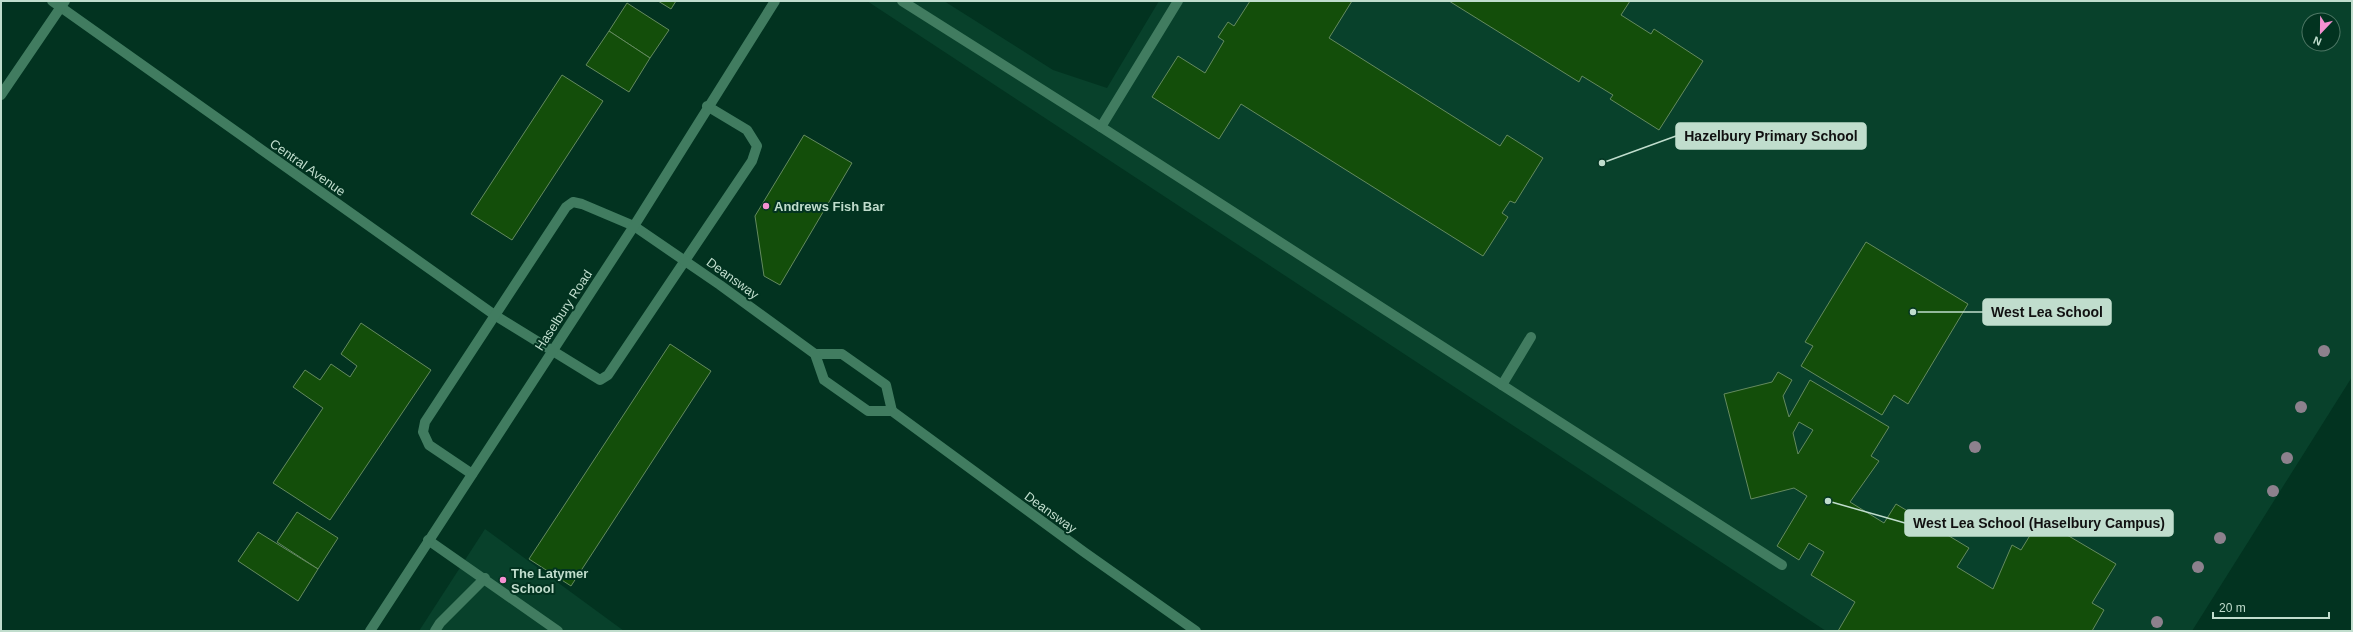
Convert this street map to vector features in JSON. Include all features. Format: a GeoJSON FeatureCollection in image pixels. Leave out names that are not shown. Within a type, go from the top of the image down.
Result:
{"type":"FeatureCollection","features":[{"type":"Feature","properties":{"kind":"street","name":"Central Avenue"},"geometry":{"type":"LineString","coordinates":[[52,1],[63,4],[496,316],[553,349],[591,376],[600,380],[608,375],[684,260]]}},
{"type":"Feature","properties":{"kind":"street","name":"Haselbury Road"},"geometry":{"type":"LineString","coordinates":[[370,631],[634,226],[707,106],[775,1]]}},
{"type":"Feature","properties":{"kind":"street"},"geometry":{"type":"LineString","coordinates":[[902,1],[1101,127],[1782,566]]}},
{"type":"Feature","properties":{"kind":"street"},"geometry":{"type":"LineString","coordinates":[[1101,127],[1178,1]]}},
{"type":"Feature","properties":{"kind":"street"},"geometry":{"type":"LineString","coordinates":[[1,95],[63,4]]}},
{"type":"Feature","properties":{"kind":"street"},"geometry":{"type":"LineString","coordinates":[[684,260],[752,160],[757,146],[746,130],[707,106]]}},
{"type":"Feature","properties":{"kind":"street","name":"Deansway"},"geometry":{"type":"LineString","coordinates":[[496,316],[566,207],[573,202],[582,204],[634,226],[815,354]]}},
{"type":"Feature","properties":{"kind":"street"},"geometry":{"type":"LineString","coordinates":[[472,474],[429,444],[423,432],[425,422],[496,316]]}},
{"type":"Feature","properties":{"kind":"street"},"geometry":{"type":"LineString","coordinates":[[1502,385],[1531,337]]}},
{"type":"Feature","properties":{"kind":"street"},"geometry":{"type":"LineString","coordinates":[[815,354],[842,354],[886,385],[892,411],[868,411],[824,380],[815,354]]}},
{"type":"Feature","properties":{"kind":"street","name":"Deansway"},"geometry":{"type":"LineString","coordinates":[[892,411],[1084,552],[1196,631]]}},
{"type":"Feature","properties":{"kind":"street"},"geometry":{"type":"LineString","coordinates":[[428,540],[485,578],[558,631]]}},
{"type":"Feature","properties":{"kind":"street"},"geometry":{"type":"LineString","coordinates":[[435,631],[440,623],[485,578]]}},
{"type":"Feature","properties":{"kind":"shaded area"},"geometry":{"type":"Polygon","coordinates":[[[867,1],[944,1],[1053,70],[1107,88],[1159,1],[2352,1],[2352,377],[2192,631],[1826,631],[867,1]]]}},
{"type":"Feature","properties":{"kind":"shaded area","name":"The Latymer School"},"geometry":{"type":"Polygon","coordinates":[[[485,529],[624,631],[419,631],[485,529]]]}},
{"type":"Feature","properties":{"kind":"building"},"geometry":{"type":"Polygon","coordinates":[[[658,1],[676,1],[671,9],[658,1]]]}},
{"type":"Feature","properties":{"kind":"building"},"geometry":{"type":"Polygon","coordinates":[[[1250,1],[1352,1],[1329,38],[1500,146],[1507,135],[1543,158],[1515,203],[1510,201],[1502,213],[1508,217],[1483,256],[1241,104],[1219,139],[1152,97],[1178,56],[1205,73],[1224,41],[1218,37],[1228,22],[1234,26],[1250,1]]]}},
{"type":"Feature","properties":{"kind":"building"},"geometry":{"type":"Polygon","coordinates":[[[1449,1],[1630,1],[1621,15],[1651,34],[1654,29],[1703,61],[1659,130],[1610,99],[1613,95],[1582,76],[1579,82],[1449,1]]]}},
{"type":"Feature","properties":{"kind":"building"},"geometry":{"type":"Polygon","coordinates":[[[627,3],[669,30],[650,58],[609,31],[627,3]]]}},
{"type":"Feature","properties":{"kind":"building"},"geometry":{"type":"Polygon","coordinates":[[[609,31],[650,58],[629,92],[586,65],[609,31]]]}},
{"type":"Feature","properties":{"kind":"building"},"geometry":{"type":"Polygon","coordinates":[[[562,75],[603,101],[512,240],[471,214],[562,75]]]}},
{"type":"Feature","properties":{"kind":"building"},"geometry":{"type":"Polygon","coordinates":[[[804,135],[852,163],[780,285],[764,276],[755,216],[804,135]]]}},
{"type":"Feature","properties":{"kind":"building"},"geometry":{"type":"Polygon","coordinates":[[[1866,242],[1968,304],[1908,404],[1894,395],[1882,415],[1801,366],[1813,346],[1805,342],[1866,242]]]}},
{"type":"Feature","properties":{"kind":"building"},"geometry":{"type":"Polygon","coordinates":[[[361,323],[431,370],[330,520],[273,483],[323,408],[293,387],[305,370],[320,380],[331,364],[350,377],[357,366],[341,354],[361,323]]]}},
{"type":"Feature","properties":{"kind":"building"},"geometry":{"type":"Polygon","coordinates":[[[670,344],[711,371],[571,586],[529,559],[670,344]]]}},
{"type":"Feature","properties":{"kind":"building"},"geometry":{"type":"Polygon","coordinates":[[[1778,372],[1792,380],[1783,396],[1789,417],[1810,380],[1889,427],[1871,456],[1879,461],[1850,502],[1884,523],[1896,504],[1969,548],[1957,567],[1993,589],[2012,545],[2021,550],[2040,519],[2116,564],[2092,603],[2104,610],[2092,631],[1838,631],[1855,602],[1811,575],[1824,552],[1809,543],[1799,560],[1777,546],[1807,496],[1794,488],[1751,499],[1724,394],[1772,382],[1778,372]],[[1799,422],[1793,433],[1798,454],[1813,430],[1799,422]]]}},
{"type":"Feature","properties":{"kind":"building"},"geometry":{"type":"Polygon","coordinates":[[[297,512],[338,538],[318,569],[277,542],[297,512]]]}},
{"type":"Feature","properties":{"kind":"building"},"geometry":{"type":"Polygon","coordinates":[[[258,532],[318,569],[298,601],[238,561],[258,532]]]}},
{"type":"Feature","properties":{"kind":"place","name":"Hazelbury Primary School"},"geometry":{"type":"Point","coordinates":[1602,163]}},
{"type":"Feature","properties":{"kind":"place","name":"Andrews Fish Bar"},"geometry":{"type":"Point","coordinates":[766,206]}},
{"type":"Feature","properties":{"kind":"place","name":"West Lea School"},"geometry":{"type":"Point","coordinates":[1913,312]}},
{"type":"Feature","properties":{"kind":"place","name":"West Lea School (Haselbury Campus)"},"geometry":{"type":"Point","coordinates":[1828,501]}},
{"type":"Feature","properties":{"kind":"place","name":"The Latymer School"},"geometry":{"type":"Point","coordinates":[503,580]}}]}
